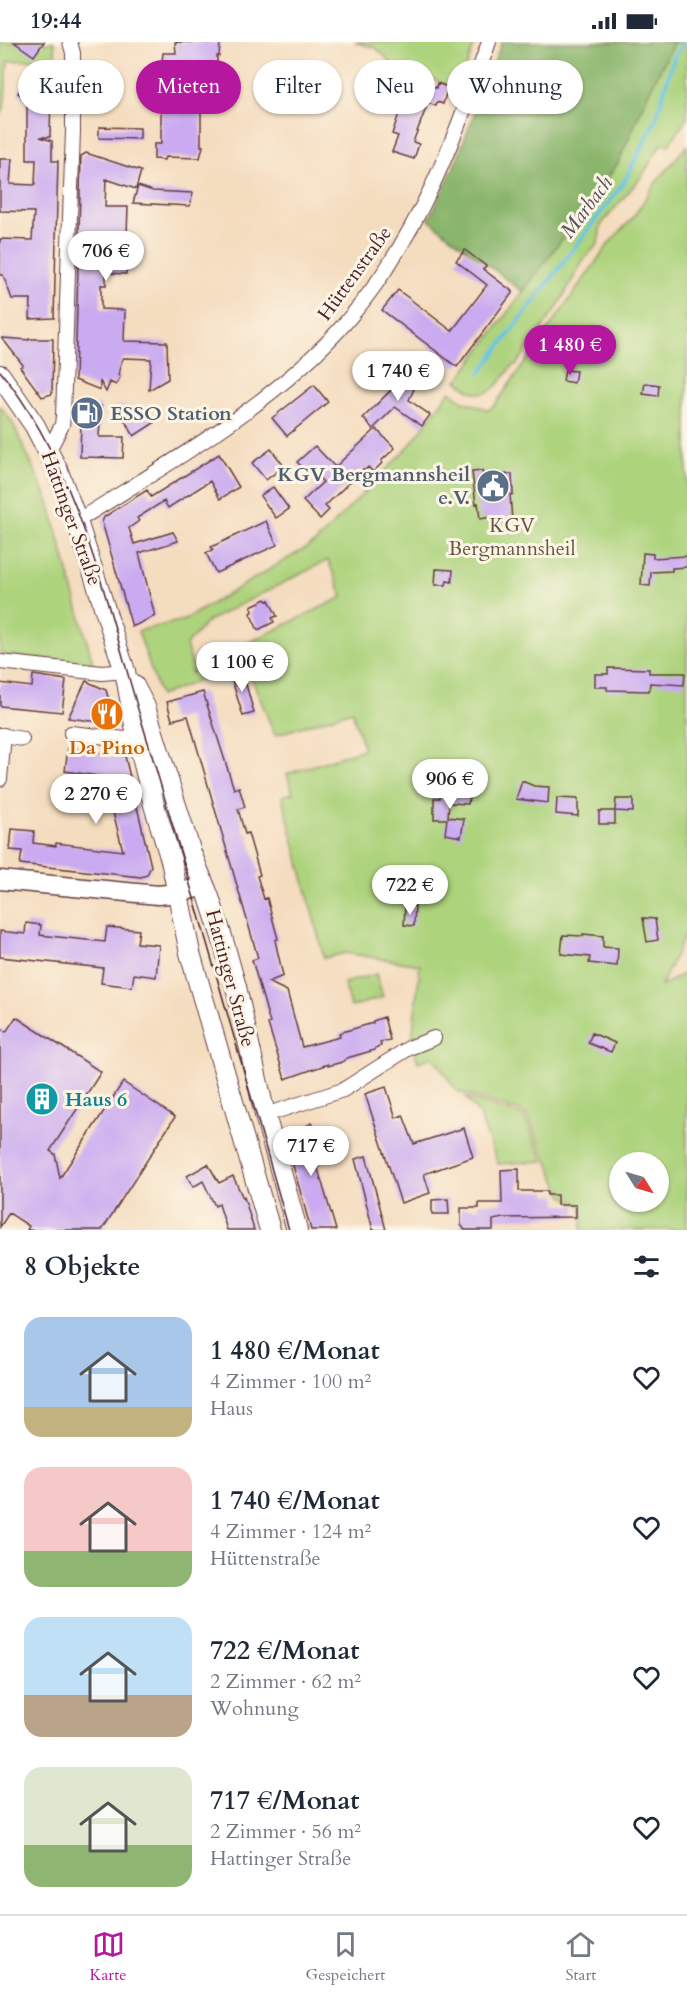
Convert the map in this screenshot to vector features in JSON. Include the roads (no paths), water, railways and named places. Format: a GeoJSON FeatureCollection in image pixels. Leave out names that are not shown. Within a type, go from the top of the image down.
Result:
{"type":"FeatureCollection","features":[{"type":"Feature","properties":{"kind":"main road","name":"Hattinger Straße"},"geometry":{"type":"LineString","coordinates":[[0,375],[18,399],[49,450],[77,521],[145,733],[205,886],[236,987],[265,1115],[297,1230]]}},
{"type":"Feature","properties":{"kind":"main road","name":"Hattinger Straße"},"geometry":{"type":"LineString","coordinates":[[145,733],[154,805],[171,860],[190,952],[270,1230]]}},
{"type":"Feature","properties":{"kind":"street","name":"Hüttenstraße"},"geometry":{"type":"LineString","coordinates":[[77,521],[234,420],[303,364],[348,320],[409,231],[435,183],[489,42]]}},
{"type":"Feature","properties":{"kind":"street"},"geometry":{"type":"LineString","coordinates":[[49,450],[62,424],[63,416],[73,131],[72,48]]}},
{"type":"Feature","properties":{"kind":"street"},"geometry":{"type":"LineString","coordinates":[[0,662],[102,673],[125,671]]}},
{"type":"Feature","properties":{"kind":"street"},"geometry":{"type":"LineString","coordinates":[[70,733],[125,739],[145,733]]}},
{"type":"Feature","properties":{"kind":"street"},"geometry":{"type":"LineString","coordinates":[[0,779],[2,735],[22,739]]}},
{"type":"Feature","properties":{"kind":"street"},"geometry":{"type":"LineString","coordinates":[[0,880],[158,896],[205,886]]}},
{"type":"Feature","properties":{"kind":"street"},"geometry":{"type":"LineString","coordinates":[[265,1115],[343,1090],[402,1053],[434,1038]]}},
{"type":"Feature","properties":{"kind":"waterway","name":"Marbach"},"geometry":{"type":"LineString","coordinates":[[480,373],[624,182],[656,119],[674,57],[683,42]]}},
{"type":"Feature","properties":{"kind":"tram line"},"geometry":{"type":"LineString","coordinates":[[0,371],[27,408],[50,448],[86,536],[197,908],[289,1230]]}},
{"type":"Feature","properties":{"kind":"place","name":"ESSO Station"},"geometry":{"type":"Point","coordinates":[87,413]}},
{"type":"Feature","properties":{"kind":"place","name":"KGV Bergmannsheil e.V."},"geometry":{"type":"Point","coordinates":[493,486]}},
{"type":"Feature","properties":{"kind":"place","name":"Da Pino"},"geometry":{"type":"Point","coordinates":[107,714]}},
{"type":"Feature","properties":{"kind":"place","name":"Haus 6"},"geometry":{"type":"Point","coordinates":[42,1099]}},
{"type":"Feature","properties":{"kind":"park label","name":"KGV Bergmannsheil"},"geometry":{"type":"Point","coordinates":[512,536]}}]}
